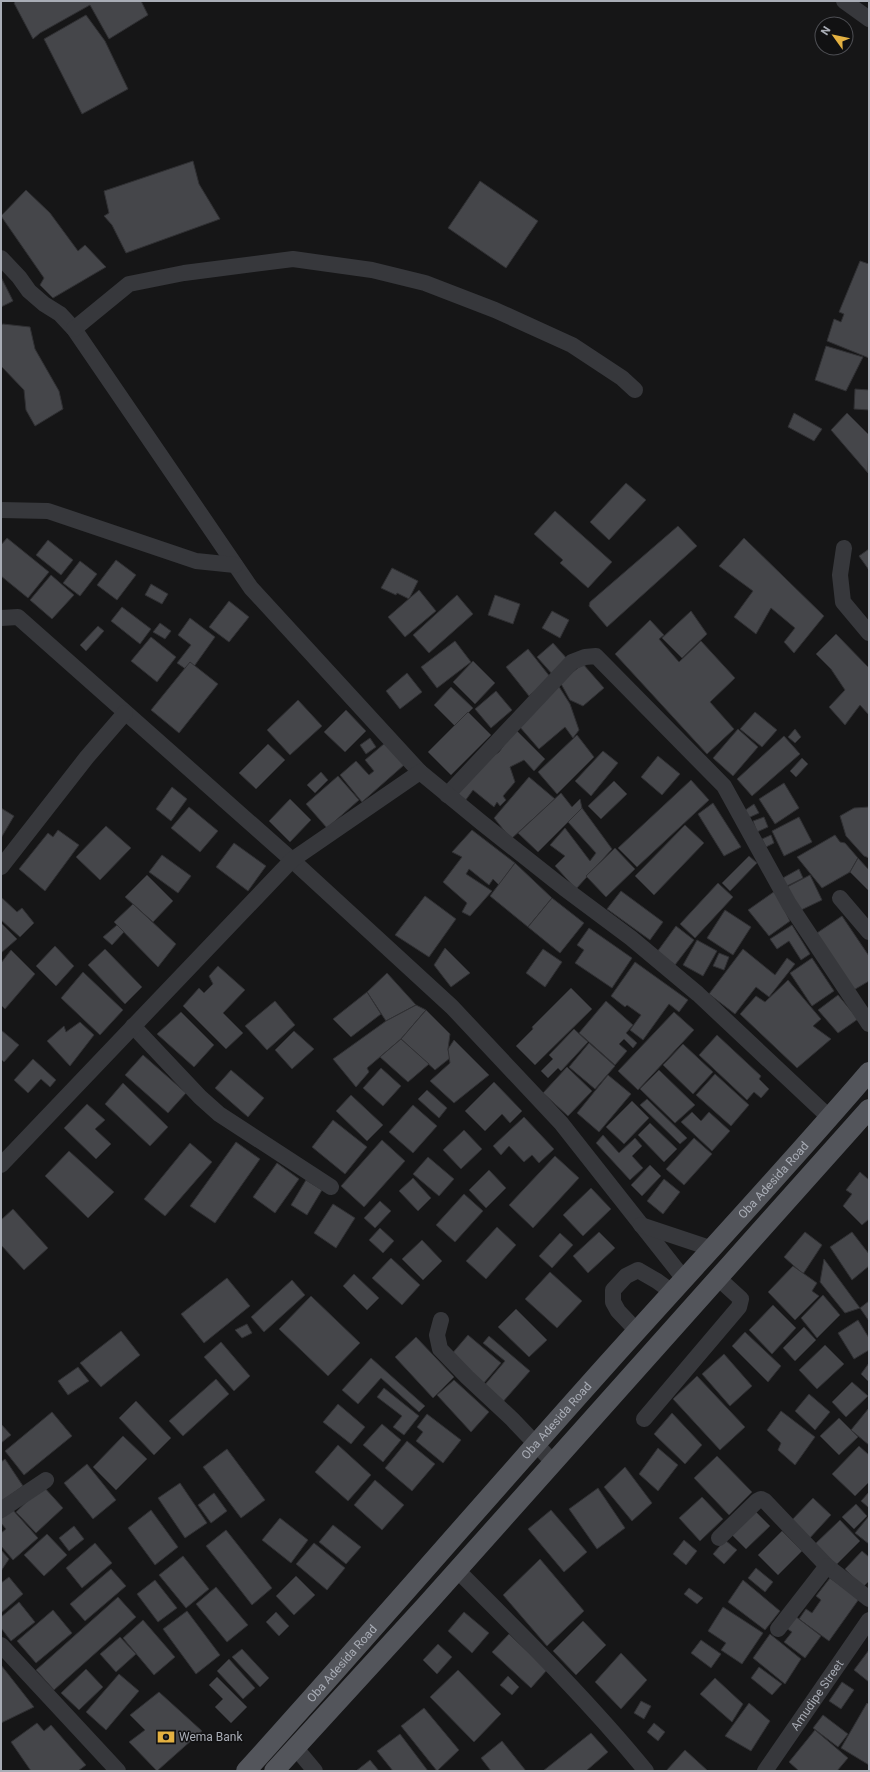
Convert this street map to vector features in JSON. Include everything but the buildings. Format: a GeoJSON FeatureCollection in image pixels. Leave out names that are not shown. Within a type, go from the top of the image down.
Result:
{"type":"FeatureCollection","features":[{"type":"Feature","properties":{"kind":"main road","name":"Oba Adesida Road"},"geometry":{"type":"LineString","coordinates":[[246,1771],[637,1331],[713,1249],[830,1118],[869,1072]]}},
{"type":"Feature","properties":{"kind":"main road","name":"Oba Adesida Road"},"geometry":{"type":"LineString","coordinates":[[274,1771],[457,1570],[552,1462],[868,1111]]}},
{"type":"Feature","properties":{"kind":"street"},"geometry":{"type":"LineString","coordinates":[[844,1],[869,19]]}},
{"type":"Feature","properties":{"kind":"street"},"geometry":{"type":"LineString","coordinates":[[1,258],[19,277],[29,291],[44,304],[60,314],[74,329],[251,588],[420,772],[558,884],[631,938],[698,994],[830,1118]]}},
{"type":"Feature","properties":{"kind":"street"},"geometry":{"type":"LineString","coordinates":[[74,329],[129,284],[184,273],[293,259],[372,270],[425,283],[488,307],[572,345],[622,378],[635,390]]}},
{"type":"Feature","properties":{"kind":"street"},"geometry":{"type":"LineString","coordinates":[[1,510],[48,512],[196,561],[235,565]]}},
{"type":"Feature","properties":{"kind":"street"},"geometry":{"type":"LineString","coordinates":[[844,548],[840,575],[843,602],[869,634]]}},
{"type":"Feature","properties":{"kind":"street"},"geometry":{"type":"LineString","coordinates":[[1,618],[18,617],[292,860],[452,1007],[507,1063],[561,1123],[641,1225],[678,1286]]}},
{"type":"Feature","properties":{"kind":"street"},"geometry":{"type":"LineString","coordinates":[[447,795],[572,662],[585,657],[596,656],[724,786],[789,904],[869,1024]]}},
{"type":"Feature","properties":{"kind":"street"},"geometry":{"type":"LineString","coordinates":[[1,867],[87,757],[126,713]]}},
{"type":"Feature","properties":{"kind":"street"},"geometry":{"type":"LineString","coordinates":[[1,1166],[292,860],[420,772]]}},
{"type":"Feature","properties":{"kind":"street"},"geometry":{"type":"LineString","coordinates":[[840,898],[869,932]]}},
{"type":"Feature","properties":{"kind":"street"},"geometry":{"type":"LineString","coordinates":[[133,1026],[200,1097],[220,1114],[332,1187]]}},
{"type":"Feature","properties":{"kind":"street"},"geometry":{"type":"LineString","coordinates":[[641,1225],[713,1249]]}},
{"type":"Feature","properties":{"kind":"street"},"geometry":{"type":"LineString","coordinates":[[637,1331],[618,1311],[613,1302],[613,1290],[626,1276],[638,1270],[657,1281],[678,1286]]}},
{"type":"Feature","properties":{"kind":"street"},"geometry":{"type":"LineString","coordinates":[[644,1420],[739,1307],[741,1299],[718,1278]]}},
{"type":"Feature","properties":{"kind":"street"},"geometry":{"type":"LineString","coordinates":[[442,1320],[437,1334],[440,1349],[536,1444],[552,1462]]}},
{"type":"Feature","properties":{"kind":"street"},"geometry":{"type":"LineString","coordinates":[[1,1510],[46,1480]]}},
{"type":"Feature","properties":{"kind":"street"},"geometry":{"type":"LineString","coordinates":[[719,1538],[757,1501],[761,1499],[770,1505],[827,1566],[869,1599]]}},
{"type":"Feature","properties":{"kind":"street"},"geometry":{"type":"LineString","coordinates":[[778,1629],[827,1566]]}},
{"type":"Feature","properties":{"kind":"street"},"geometry":{"type":"LineString","coordinates":[[457,1570],[553,1666],[621,1740],[646,1771]]}},
{"type":"Feature","properties":{"kind":"street","name":"Amudipe Street"},"geometry":{"type":"LineString","coordinates":[[765,1771],[869,1620]]}},
{"type":"Feature","properties":{"kind":"street"},"geometry":{"type":"LineString","coordinates":[[1,1645],[118,1771]]}},
{"type":"Feature","properties":{"kind":"street"},"geometry":{"type":"LineString","coordinates":[[295,1747],[315,1771]]}},
{"type":"Feature","properties":{"kind":"place","name":"Wema Bank"},"geometry":{"type":"Point","coordinates":[166,1737]}}]}
